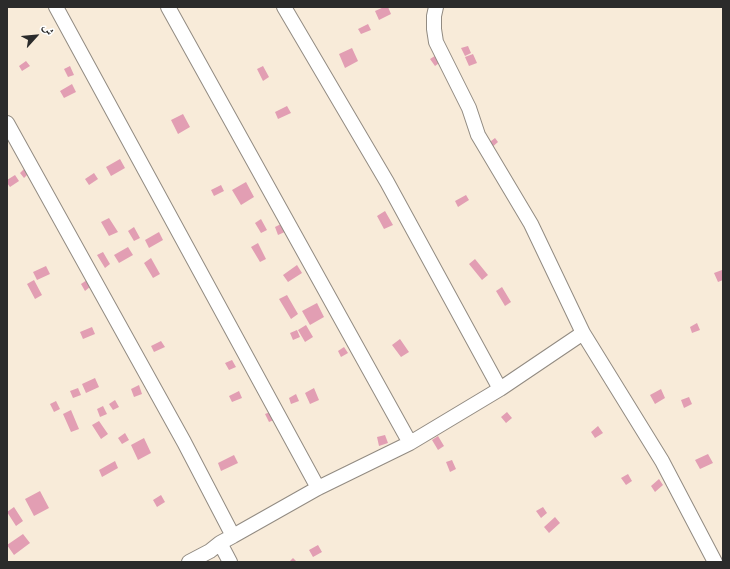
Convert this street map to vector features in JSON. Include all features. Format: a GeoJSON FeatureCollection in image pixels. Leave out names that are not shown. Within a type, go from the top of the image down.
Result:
{"type":"FeatureCollection","features":[{"type":"Feature","properties":{"kind":"street"},"geometry":{"type":"LineString","coordinates":[[56,7],[318,488]]}},
{"type":"Feature","properties":{"kind":"street"},"geometry":{"type":"LineString","coordinates":[[168,7],[410,443]]}},
{"type":"Feature","properties":{"kind":"street"},"geometry":{"type":"LineString","coordinates":[[284,7],[387,182],[500,389]]}},
{"type":"Feature","properties":{"kind":"street"},"geometry":{"type":"LineString","coordinates":[[436,7],[434,16],[436,42],[469,108],[478,135],[531,224],[582,332],[662,461],[715,562]]}},
{"type":"Feature","properties":{"kind":"street"},"geometry":{"type":"LineString","coordinates":[[7,123],[184,442],[233,536]]}},
{"type":"Feature","properties":{"kind":"street"},"geometry":{"type":"LineString","coordinates":[[189,562],[318,488],[410,443],[500,389],[582,332]]}},
{"type":"Feature","properties":{"kind":"street"},"geometry":{"type":"LineString","coordinates":[[220,543],[230,562]]}},
{"type":"Feature","properties":{"kind":"building"},"geometry":{"type":"Polygon","coordinates":[[[388,7],[391,14],[379,20],[375,11],[388,7]]]}},
{"type":"Feature","properties":{"kind":"building"},"geometry":{"type":"Polygon","coordinates":[[[368,24],[371,30],[361,34],[358,29],[368,24]]]}},
{"type":"Feature","properties":{"kind":"building"},"geometry":{"type":"Polygon","coordinates":[[[468,46],[471,53],[465,56],[461,48],[468,46]]]}},
{"type":"Feature","properties":{"kind":"building"},"geometry":{"type":"Polygon","coordinates":[[[352,48],[358,61],[345,68],[339,54],[352,48]]]}},
{"type":"Feature","properties":{"kind":"building"},"geometry":{"type":"Polygon","coordinates":[[[438,54],[442,61],[435,66],[430,59],[438,54]]]}},
{"type":"Feature","properties":{"kind":"building"},"geometry":{"type":"Polygon","coordinates":[[[473,54],[477,63],[469,66],[465,57],[473,54]]]}},
{"type":"Feature","properties":{"kind":"building"},"geometry":{"type":"Polygon","coordinates":[[[26,61],[30,66],[22,71],[19,66],[26,61]]]}},
{"type":"Feature","properties":{"kind":"building"},"geometry":{"type":"Polygon","coordinates":[[[70,66],[74,75],[68,77],[64,69],[70,66]]]}},
{"type":"Feature","properties":{"kind":"building"},"geometry":{"type":"Polygon","coordinates":[[[263,66],[269,77],[263,81],[257,69],[263,66]]]}},
{"type":"Feature","properties":{"kind":"building"},"geometry":{"type":"Polygon","coordinates":[[[72,84],[76,92],[64,98],[60,91],[72,84]]]}},
{"type":"Feature","properties":{"kind":"building"},"geometry":{"type":"Polygon","coordinates":[[[287,106],[291,113],[278,119],[275,112],[287,106]]]}},
{"type":"Feature","properties":{"kind":"building"},"geometry":{"type":"Polygon","coordinates":[[[183,114],[190,127],[178,134],[171,120],[183,114]]]}},
{"type":"Feature","properties":{"kind":"building"},"geometry":{"type":"Polygon","coordinates":[[[495,138],[498,142],[490,149],[486,145],[495,138]]]}},
{"type":"Feature","properties":{"kind":"building"},"geometry":{"type":"Polygon","coordinates":[[[120,159],[125,168],[111,176],[106,167],[120,159]]]}},
{"type":"Feature","properties":{"kind":"building"},"geometry":{"type":"Polygon","coordinates":[[[26,167],[30,172],[24,178],[20,173],[26,167]]]}},
{"type":"Feature","properties":{"kind":"building"},"geometry":{"type":"Polygon","coordinates":[[[94,173],[98,179],[89,185],[85,179],[94,173]]]}},
{"type":"Feature","properties":{"kind":"building"},"geometry":{"type":"Polygon","coordinates":[[[15,175],[19,181],[10,187],[7,180],[15,175]]]}},
{"type":"Feature","properties":{"kind":"building"},"geometry":{"type":"Polygon","coordinates":[[[246,182],[254,197],[241,205],[232,190],[246,182]]]}},
{"type":"Feature","properties":{"kind":"building"},"geometry":{"type":"Polygon","coordinates":[[[221,185],[224,191],[214,196],[211,190],[221,185]]]}},
{"type":"Feature","properties":{"kind":"building"},"geometry":{"type":"Polygon","coordinates":[[[466,195],[469,200],[458,207],[455,201],[466,195]]]}},
{"type":"Feature","properties":{"kind":"building"},"geometry":{"type":"Polygon","coordinates":[[[385,211],[393,225],[384,229],[377,216],[385,211]]]}},
{"type":"Feature","properties":{"kind":"building"},"geometry":{"type":"Polygon","coordinates":[[[109,218],[118,232],[109,236],[101,222],[109,218]]]}},
{"type":"Feature","properties":{"kind":"building"},"geometry":{"type":"Polygon","coordinates":[[[261,219],[267,230],[261,233],[255,223],[261,219]]]}},
{"type":"Feature","properties":{"kind":"building"},"geometry":{"type":"Polygon","coordinates":[[[283,223],[287,231],[278,235],[275,227],[283,223]]]}},
{"type":"Feature","properties":{"kind":"building"},"geometry":{"type":"Polygon","coordinates":[[[134,227],[140,238],[134,241],[128,231],[134,227]]]}},
{"type":"Feature","properties":{"kind":"building"},"geometry":{"type":"Polygon","coordinates":[[[159,232],[163,240],[149,248],[145,240],[159,232]]]}},
{"type":"Feature","properties":{"kind":"building"},"geometry":{"type":"Polygon","coordinates":[[[258,243],[266,259],[260,262],[251,247],[258,243]]]}},
{"type":"Feature","properties":{"kind":"building"},"geometry":{"type":"Polygon","coordinates":[[[128,247],[133,255],[119,263],[114,255],[128,247]]]}},
{"type":"Feature","properties":{"kind":"building"},"geometry":{"type":"Polygon","coordinates":[[[103,252],[110,264],[105,268],[97,255],[103,252]]]}},
{"type":"Feature","properties":{"kind":"building"},"geometry":{"type":"Polygon","coordinates":[[[151,258],[160,274],[153,278],[144,263],[151,258]]]}},
{"type":"Feature","properties":{"kind":"building"},"geometry":{"type":"Polygon","coordinates":[[[475,259],[488,275],[482,280],[469,264],[475,259]]]}},
{"type":"Feature","properties":{"kind":"building"},"geometry":{"type":"Polygon","coordinates":[[[297,265],[302,273],[288,282],[283,275],[297,265]]]}},
{"type":"Feature","properties":{"kind":"building"},"geometry":{"type":"Polygon","coordinates":[[[46,266],[50,274],[37,280],[33,272],[46,266]]]}},
{"type":"Feature","properties":{"kind":"building"},"geometry":{"type":"Polygon","coordinates":[[[722,270],[723,280],[718,282],[714,273],[722,270]]]}},
{"type":"Feature","properties":{"kind":"building"},"geometry":{"type":"Polygon","coordinates":[[[34,280],[42,295],[35,299],[27,284],[34,280]]]}},
{"type":"Feature","properties":{"kind":"building"},"geometry":{"type":"Polygon","coordinates":[[[87,280],[91,286],[85,291],[81,284],[87,280]]]}},
{"type":"Feature","properties":{"kind":"building"},"geometry":{"type":"Polygon","coordinates":[[[502,287],[511,302],[505,306],[496,291],[502,287]]]}},
{"type":"Feature","properties":{"kind":"building"},"geometry":{"type":"Polygon","coordinates":[[[287,295],[298,314],[291,319],[279,299],[287,295]]]}},
{"type":"Feature","properties":{"kind":"building"},"geometry":{"type":"Polygon","coordinates":[[[317,303],[324,317],[310,325],[302,311],[317,303]]]}},
{"type":"Feature","properties":{"kind":"building"},"geometry":{"type":"Polygon","coordinates":[[[697,323],[700,330],[692,333],[690,327],[697,323]]]}},
{"type":"Feature","properties":{"kind":"building"},"geometry":{"type":"Polygon","coordinates":[[[306,325],[313,337],[305,342],[298,330],[306,325]]]}},
{"type":"Feature","properties":{"kind":"building"},"geometry":{"type":"Polygon","coordinates":[[[92,327],[95,334],[83,339],[80,332],[92,327]]]}},
{"type":"Feature","properties":{"kind":"building"},"geometry":{"type":"Polygon","coordinates":[[[297,330],[300,337],[293,340],[290,333],[297,330]]]}},
{"type":"Feature","properties":{"kind":"building"},"geometry":{"type":"Polygon","coordinates":[[[400,339],[409,352],[401,357],[392,345],[400,339]]]}},
{"type":"Feature","properties":{"kind":"building"},"geometry":{"type":"Polygon","coordinates":[[[161,341],[165,347],[154,352],[151,346],[161,341]]]}},
{"type":"Feature","properties":{"kind":"building"},"geometry":{"type":"Polygon","coordinates":[[[344,347],[348,353],[341,357],[338,351],[344,347]]]}},
{"type":"Feature","properties":{"kind":"building"},"geometry":{"type":"Polygon","coordinates":[[[232,360],[236,367],[229,370],[225,363],[232,360]]]}},
{"type":"Feature","properties":{"kind":"building"},"geometry":{"type":"Polygon","coordinates":[[[95,378],[99,387],[86,393],[82,384],[95,378]]]}},
{"type":"Feature","properties":{"kind":"building"},"geometry":{"type":"Polygon","coordinates":[[[139,385],[142,394],[134,397],[131,389],[139,385]]]}},
{"type":"Feature","properties":{"kind":"building"},"geometry":{"type":"Polygon","coordinates":[[[78,388],[81,395],[73,398],[70,391],[78,388]]]}},
{"type":"Feature","properties":{"kind":"building"},"geometry":{"type":"Polygon","coordinates":[[[314,388],[319,400],[310,404],[305,393],[314,388]]]}},
{"type":"Feature","properties":{"kind":"building"},"geometry":{"type":"Polygon","coordinates":[[[661,389],[665,398],[655,404],[650,395],[661,389]]]}},
{"type":"Feature","properties":{"kind":"building"},"geometry":{"type":"Polygon","coordinates":[[[239,391],[242,398],[232,402],[229,396],[239,391]]]}},
{"type":"Feature","properties":{"kind":"building"},"geometry":{"type":"Polygon","coordinates":[[[296,394],[299,401],[291,404],[289,398],[296,394]]]}},
{"type":"Feature","properties":{"kind":"building"},"geometry":{"type":"Polygon","coordinates":[[[689,397],[692,404],[684,408],[681,400],[689,397]]]}},
{"type":"Feature","properties":{"kind":"building"},"geometry":{"type":"Polygon","coordinates":[[[115,400],[119,407],[113,410],[109,404],[115,400]]]}},
{"type":"Feature","properties":{"kind":"building"},"geometry":{"type":"Polygon","coordinates":[[[56,401],[60,409],[54,412],[50,404],[56,401]]]}},
{"type":"Feature","properties":{"kind":"building"},"geometry":{"type":"Polygon","coordinates":[[[103,406],[107,414],[100,417],[97,409],[103,406]]]}},
{"type":"Feature","properties":{"kind":"building"},"geometry":{"type":"Polygon","coordinates":[[[71,410],[79,429],[71,432],[63,414],[71,410]]]}},
{"type":"Feature","properties":{"kind":"building"},"geometry":{"type":"Polygon","coordinates":[[[273,411],[276,419],[269,422],[265,414],[273,411]]]}},
{"type":"Feature","properties":{"kind":"building"},"geometry":{"type":"Polygon","coordinates":[[[507,412],[512,418],[506,423],[501,417],[507,412]]]}},
{"type":"Feature","properties":{"kind":"building"},"geometry":{"type":"Polygon","coordinates":[[[99,421],[108,434],[101,439],[92,425],[99,421]]]}},
{"type":"Feature","properties":{"kind":"building"},"geometry":{"type":"Polygon","coordinates":[[[598,426],[603,433],[595,438],[591,432],[598,426]]]}},
{"type":"Feature","properties":{"kind":"building"},"geometry":{"type":"Polygon","coordinates":[[[125,433],[129,440],[122,444],[118,438],[125,433]]]}},
{"type":"Feature","properties":{"kind":"building"},"geometry":{"type":"Polygon","coordinates":[[[385,435],[388,443],[379,446],[377,437],[385,435]]]}},
{"type":"Feature","properties":{"kind":"building"},"geometry":{"type":"Polygon","coordinates":[[[438,436],[444,446],[438,450],[432,440],[438,436]]]}},
{"type":"Feature","properties":{"kind":"building"},"geometry":{"type":"Polygon","coordinates":[[[144,438],[151,453],[138,460],[131,445],[144,438]]]}},
{"type":"Feature","properties":{"kind":"building"},"geometry":{"type":"Polygon","coordinates":[[[708,454],[713,463],[700,469],[695,460],[708,454]]]}},
{"type":"Feature","properties":{"kind":"building"},"geometry":{"type":"Polygon","coordinates":[[[234,455],[238,463],[221,471],[218,463],[234,455]]]}},
{"type":"Feature","properties":{"kind":"building"},"geometry":{"type":"Polygon","coordinates":[[[452,460],[456,469],[450,472],[446,462],[452,460]]]}},
{"type":"Feature","properties":{"kind":"building"},"geometry":{"type":"Polygon","coordinates":[[[115,461],[118,468],[102,477],[99,470],[115,461]]]}},
{"type":"Feature","properties":{"kind":"building"},"geometry":{"type":"Polygon","coordinates":[[[628,474],[632,481],[626,485],[621,478],[628,474]]]}},
{"type":"Feature","properties":{"kind":"building"},"geometry":{"type":"Polygon","coordinates":[[[659,479],[663,485],[655,492],[651,486],[659,479]]]}},
{"type":"Feature","properties":{"kind":"building"},"geometry":{"type":"Polygon","coordinates":[[[40,491],[49,508],[34,516],[25,499],[40,491]]]}},
{"type":"Feature","properties":{"kind":"building"},"geometry":{"type":"Polygon","coordinates":[[[161,495],[165,502],[157,507],[153,500],[161,495]]]}},
{"type":"Feature","properties":{"kind":"building"},"geometry":{"type":"Polygon","coordinates":[[[14,507],[23,521],[16,526],[7,512],[14,507]]]}},
{"type":"Feature","properties":{"kind":"building"},"geometry":{"type":"Polygon","coordinates":[[[543,507],[547,513],[541,518],[536,511],[543,507]]]}},
{"type":"Feature","properties":{"kind":"building"},"geometry":{"type":"Polygon","coordinates":[[[555,517],[560,523],[549,533],[544,527],[555,517]]]}},
{"type":"Feature","properties":{"kind":"building"},"geometry":{"type":"Polygon","coordinates":[[[23,534],[30,543],[14,555],[7,545],[23,534]]]}},
{"type":"Feature","properties":{"kind":"building"},"geometry":{"type":"Polygon","coordinates":[[[318,545],[322,552],[313,557],[309,550],[318,545]]]}},
{"type":"Feature","properties":{"kind":"building"},"geometry":{"type":"Polygon","coordinates":[[[293,558],[297,562],[289,562],[293,558]]]}}]}
